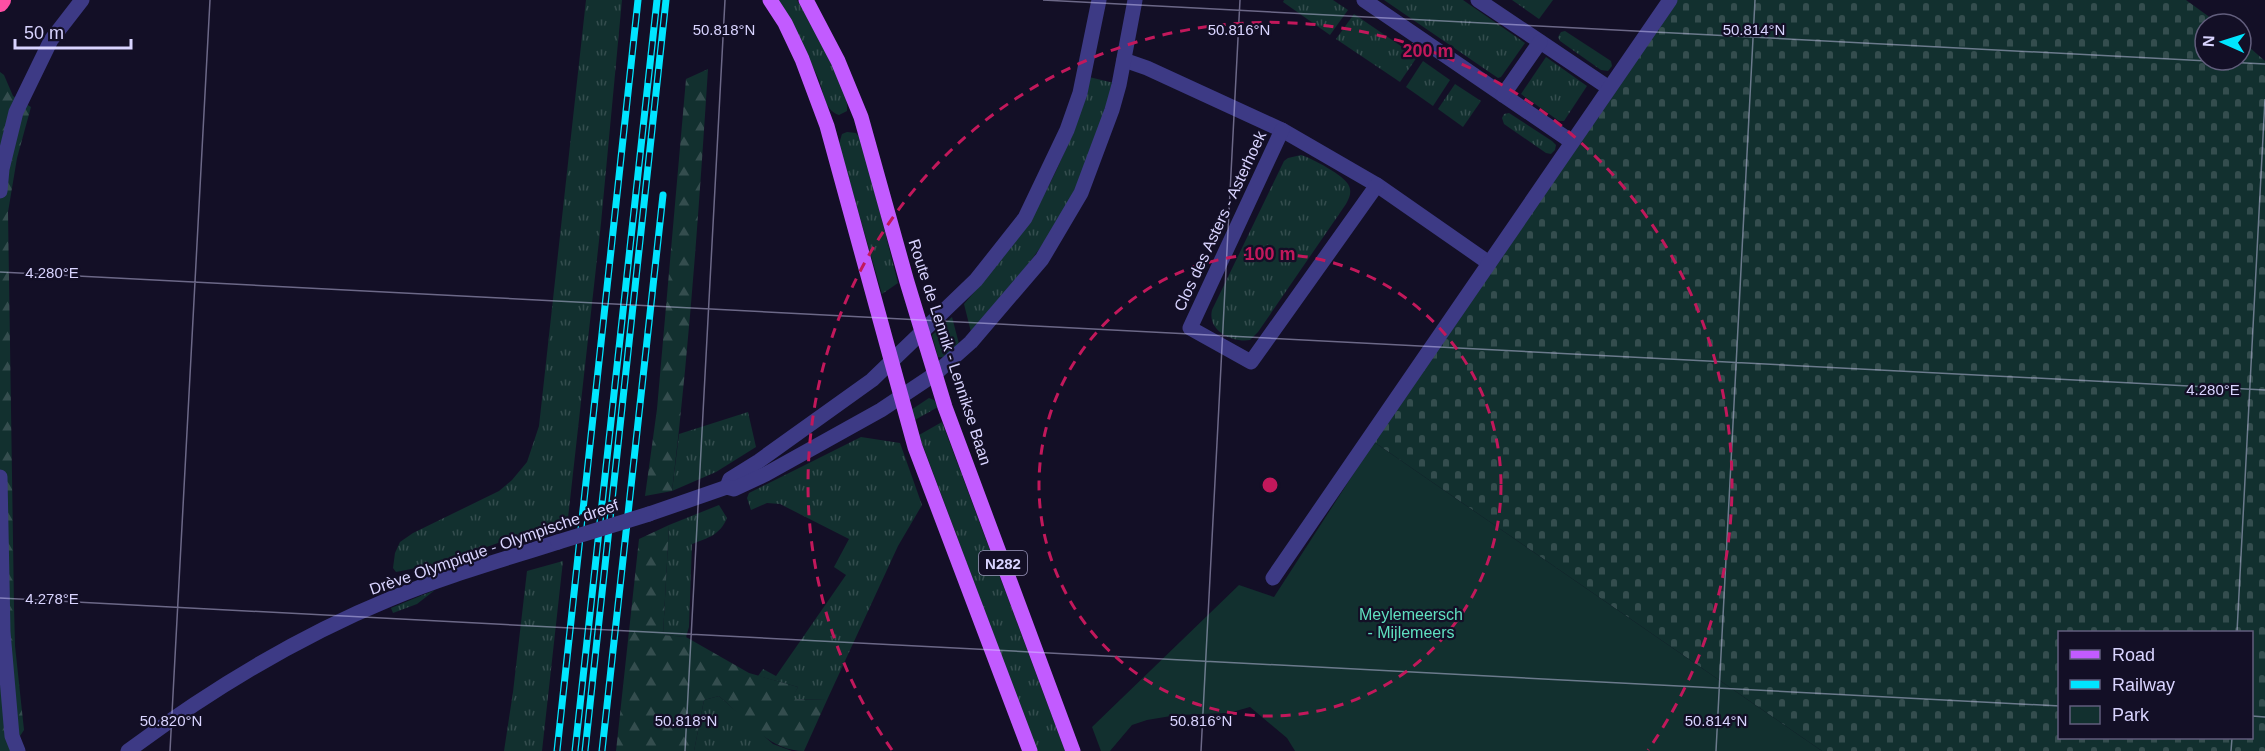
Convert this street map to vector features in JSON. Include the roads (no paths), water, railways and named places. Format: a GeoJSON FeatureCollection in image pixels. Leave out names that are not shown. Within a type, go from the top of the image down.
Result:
{"type":"FeatureCollection","features":[{"type":"Feature","properties":{"kind":"main road","name":"N282"},"geometry":{"type":"LineString","coordinates":[[770,0],[785,23],[802,59],[827,126],[915,447],[1030,751]]}},
{"type":"Feature","properties":{"kind":"main road","name":"Route de Lennik - Lennikse Baan"},"geometry":{"type":"LineString","coordinates":[[806,0],[838,61],[861,117],[922,333],[950,420],[1073,751]]}},
{"type":"Feature","properties":{"kind":"street"},"geometry":{"type":"LineString","coordinates":[[0,191],[2,169],[16,112],[51,40],[82,0]]}},
{"type":"Feature","properties":{"kind":"street","name":"Drève Olympique - Olympische dreef"},"geometry":{"type":"LineString","coordinates":[[727,487],[730,479],[759,461],[866,384],[891,362],[976,280],[1025,218],[1067,130],[1080,93],[1099,0]]}},
{"type":"Feature","properties":{"kind":"street","name":"Drève Olympique - Olympische dreef"},"geometry":{"type":"LineString","coordinates":[[128,751],[240,674],[357,613],[423,586],[650,514],[727,487],[734,489],[766,474],[901,397],[935,374],[971,342],[1042,259],[1081,193],[1112,110],[1135,0]]}},
{"type":"Feature","properties":{"kind":"street"},"geometry":{"type":"LineString","coordinates":[[1364,0],[1572,142]]}},
{"type":"Feature","properties":{"kind":"street"},"geometry":{"type":"LineString","coordinates":[[1478,0],[1609,88]]}},
{"type":"Feature","properties":{"kind":"street"},"geometry":{"type":"LineString","coordinates":[[1273,578],[1670,0]]}},
{"type":"Feature","properties":{"kind":"street"},"geometry":{"type":"LineString","coordinates":[[1503,95],[1540,42]]}},
{"type":"Feature","properties":{"kind":"street"},"geometry":{"type":"LineString","coordinates":[[1124,60],[1147,68],[1281,130],[1377,185],[1489,263]]}},
{"type":"Feature","properties":{"kind":"street","name":"Clos des Asters - Asterhoek"},"geometry":{"type":"LineString","coordinates":[[1281,130],[1190,328],[1251,362],[1377,185]]}},
{"type":"Feature","properties":{"kind":"street"},"geometry":{"type":"LineString","coordinates":[[0,477],[3,632],[12,736],[18,751]]}},
{"type":"Feature","properties":{"kind":"railway"},"geometry":{"type":"LineString","coordinates":[[557,751],[638,0]]}},
{"type":"Feature","properties":{"kind":"railway"},"geometry":{"type":"LineString","coordinates":[[575,751],[657,0]]}},
{"type":"Feature","properties":{"kind":"railway"},"geometry":{"type":"LineString","coordinates":[[585,751],[666,0]]}},
{"type":"Feature","properties":{"kind":"railway"},"geometry":{"type":"LineString","coordinates":[[602,751],[663,195]]}},
{"type":"Feature","properties":{"kind":"park label","name":"Meylemeersch - Mijlemeers"},"geometry":{"type":"Point","coordinates":[1411,623]}}]}
